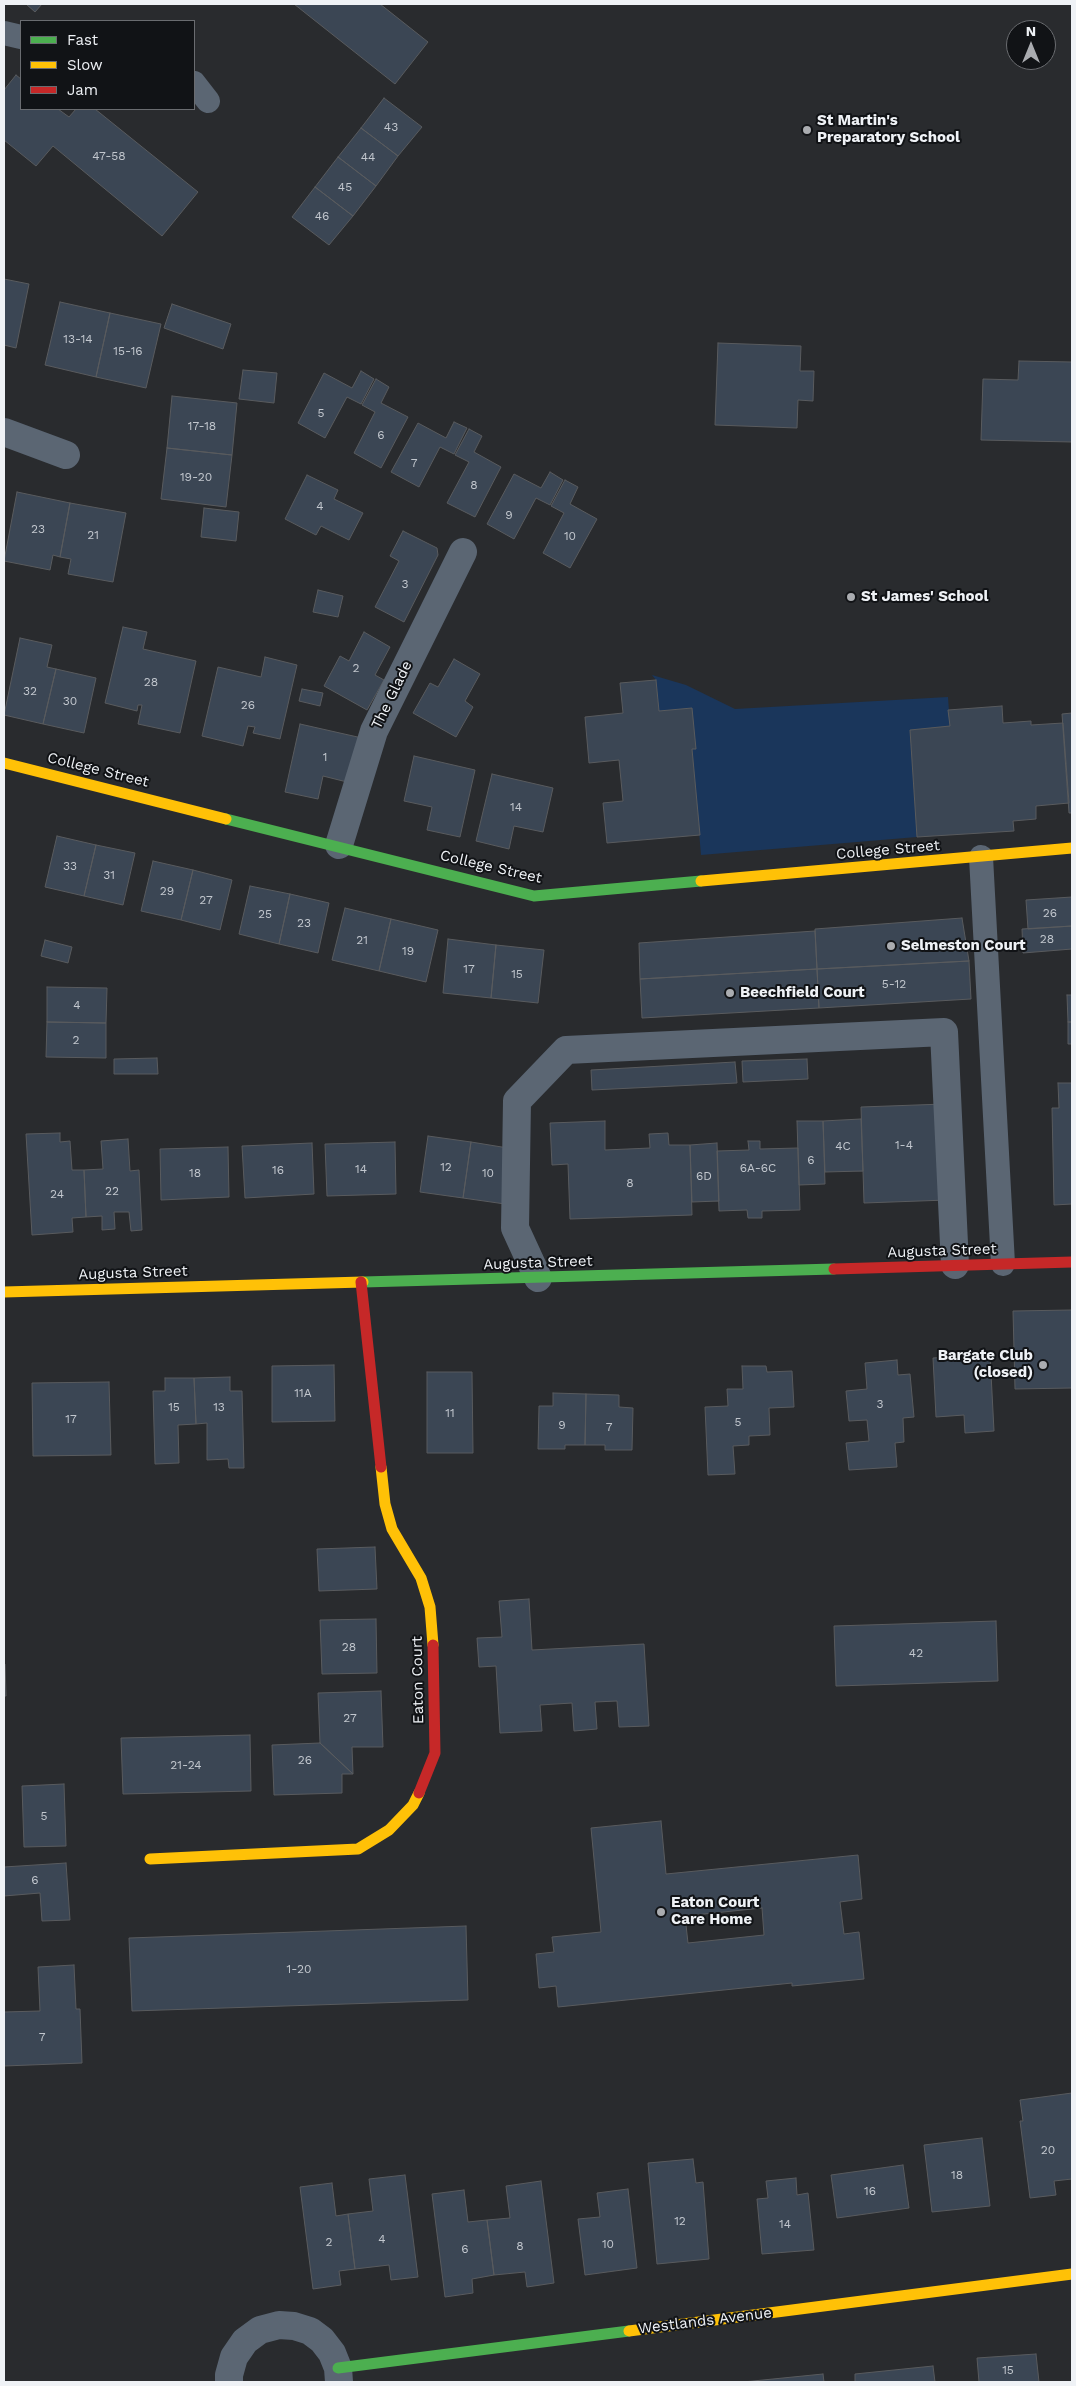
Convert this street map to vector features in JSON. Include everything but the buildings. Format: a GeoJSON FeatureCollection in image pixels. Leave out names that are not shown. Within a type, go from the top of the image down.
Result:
{"type":"FeatureCollection","features":[{"type":"Feature","properties":{"kind":"street"},"geometry":{"type":"LineString","coordinates":[[4,432],[66,455]]}},
{"type":"Feature","properties":{"kind":"street","name":"The Glade"},"geometry":{"type":"LineString","coordinates":[[339,845],[374,731],[464,552]]}},
{"type":"Feature","properties":{"kind":"street","name":"College Street"},"geometry":{"type":"LineString","coordinates":[[4,767],[339,845],[534,896],[981,858],[1072,848]]}},
{"type":"Feature","properties":{"kind":"street"},"geometry":{"type":"LineString","coordinates":[[538,1278],[515,1228],[517,1101],[566,1050],[944,1032],[955,1265]]}},
{"type":"Feature","properties":{"kind":"street","name":"Augusta Street"},"geometry":{"type":"LineString","coordinates":[[4,1292],[1072,1262]]}},
{"type":"Feature","properties":{"kind":"street","name":"Eaton Court"},"geometry":{"type":"LineString","coordinates":[[150,1859],[358,1849],[389,1830],[413,1805],[426,1780],[435,1753],[433,1636],[430,1607],[421,1578],[392,1529],[385,1504],[361,1282]]}},
{"type":"Feature","properties":{"kind":"street","name":"Westlands Avenue"},"geometry":{"type":"LineString","coordinates":[[229,2382],[234,2357],[244,2341],[260,2330],[279,2325],[310,2331],[322,2340],[332,2353],[338,2375],[1072,2274]]}},
{"type":"Feature","properties":{"kind":"lane"},"geometry":{"type":"LineString","coordinates":[[4,32],[20,37]]}},
{"type":"Feature","properties":{"kind":"lane"},"geometry":{"type":"LineString","coordinates":[[981,858],[1002,1264]]}},
{"type":"Feature","properties":{"kind":"shaded area"},"geometry":{"type":"Polygon","coordinates":[[[652,675],[686,685],[735,709],[948,697],[950,726],[910,730],[917,837],[701,855],[692,749],[659,711],[656,680],[652,675]]]}},
{"type":"Feature","properties":{"kind":"traffic: fast"},"geometry":{"type":"LineString","coordinates":[[226,819],[534,896],[701,881]]}},
{"type":"Feature","properties":{"kind":"traffic: fast"},"geometry":{"type":"LineString","coordinates":[[363,1282],[834,1269]]}},
{"type":"Feature","properties":{"kind":"traffic: fast"},"geometry":{"type":"LineString","coordinates":[[338,2368],[629,2331]]}},
{"type":"Feature","properties":{"kind":"traffic: slow"},"geometry":{"type":"LineString","coordinates":[[4,763],[226,819]]}},
{"type":"Feature","properties":{"kind":"traffic: slow"},"geometry":{"type":"LineString","coordinates":[[701,881],[1072,848]]}},
{"type":"Feature","properties":{"kind":"traffic: slow"},"geometry":{"type":"LineString","coordinates":[[4,1292],[363,1282]]}},
{"type":"Feature","properties":{"kind":"traffic: slow"},"geometry":{"type":"LineString","coordinates":[[381,1467],[385,1504],[392,1529],[421,1578],[430,1607],[433,1645]]}},
{"type":"Feature","properties":{"kind":"traffic: slow"},"geometry":{"type":"LineString","coordinates":[[150,1859],[358,1849],[389,1830],[413,1805],[419,1793]]}},
{"type":"Feature","properties":{"kind":"traffic: slow"},"geometry":{"type":"LineString","coordinates":[[629,2331],[1072,2274]]}},
{"type":"Feature","properties":{"kind":"traffic: jam"},"geometry":{"type":"LineString","coordinates":[[834,1269],[1072,1262]]}},
{"type":"Feature","properties":{"kind":"traffic: jam"},"geometry":{"type":"LineString","coordinates":[[361,1282],[381,1467]]}},
{"type":"Feature","properties":{"kind":"traffic: jam"},"geometry":{"type":"LineString","coordinates":[[419,1793],[435,1753],[433,1645]]}},
{"type":"Feature","properties":{"kind":"place","name":"St Martin's Preparatory School"},"geometry":{"type":"Point","coordinates":[807,130]}},
{"type":"Feature","properties":{"kind":"place","name":"St James' School"},"geometry":{"type":"Point","coordinates":[851,597]}},
{"type":"Feature","properties":{"kind":"place","name":"Selmeston Court"},"geometry":{"type":"Point","coordinates":[891,946]}},
{"type":"Feature","properties":{"kind":"place","name":"Beechfield Court"},"geometry":{"type":"Point","coordinates":[730,993]}},
{"type":"Feature","properties":{"kind":"place","name":"Bargate Club (closed)"},"geometry":{"type":"Point","coordinates":[1043,1365]}},
{"type":"Feature","properties":{"kind":"place","name":"Eaton Court Care Home"},"geometry":{"type":"Point","coordinates":[661,1912]}}]}
